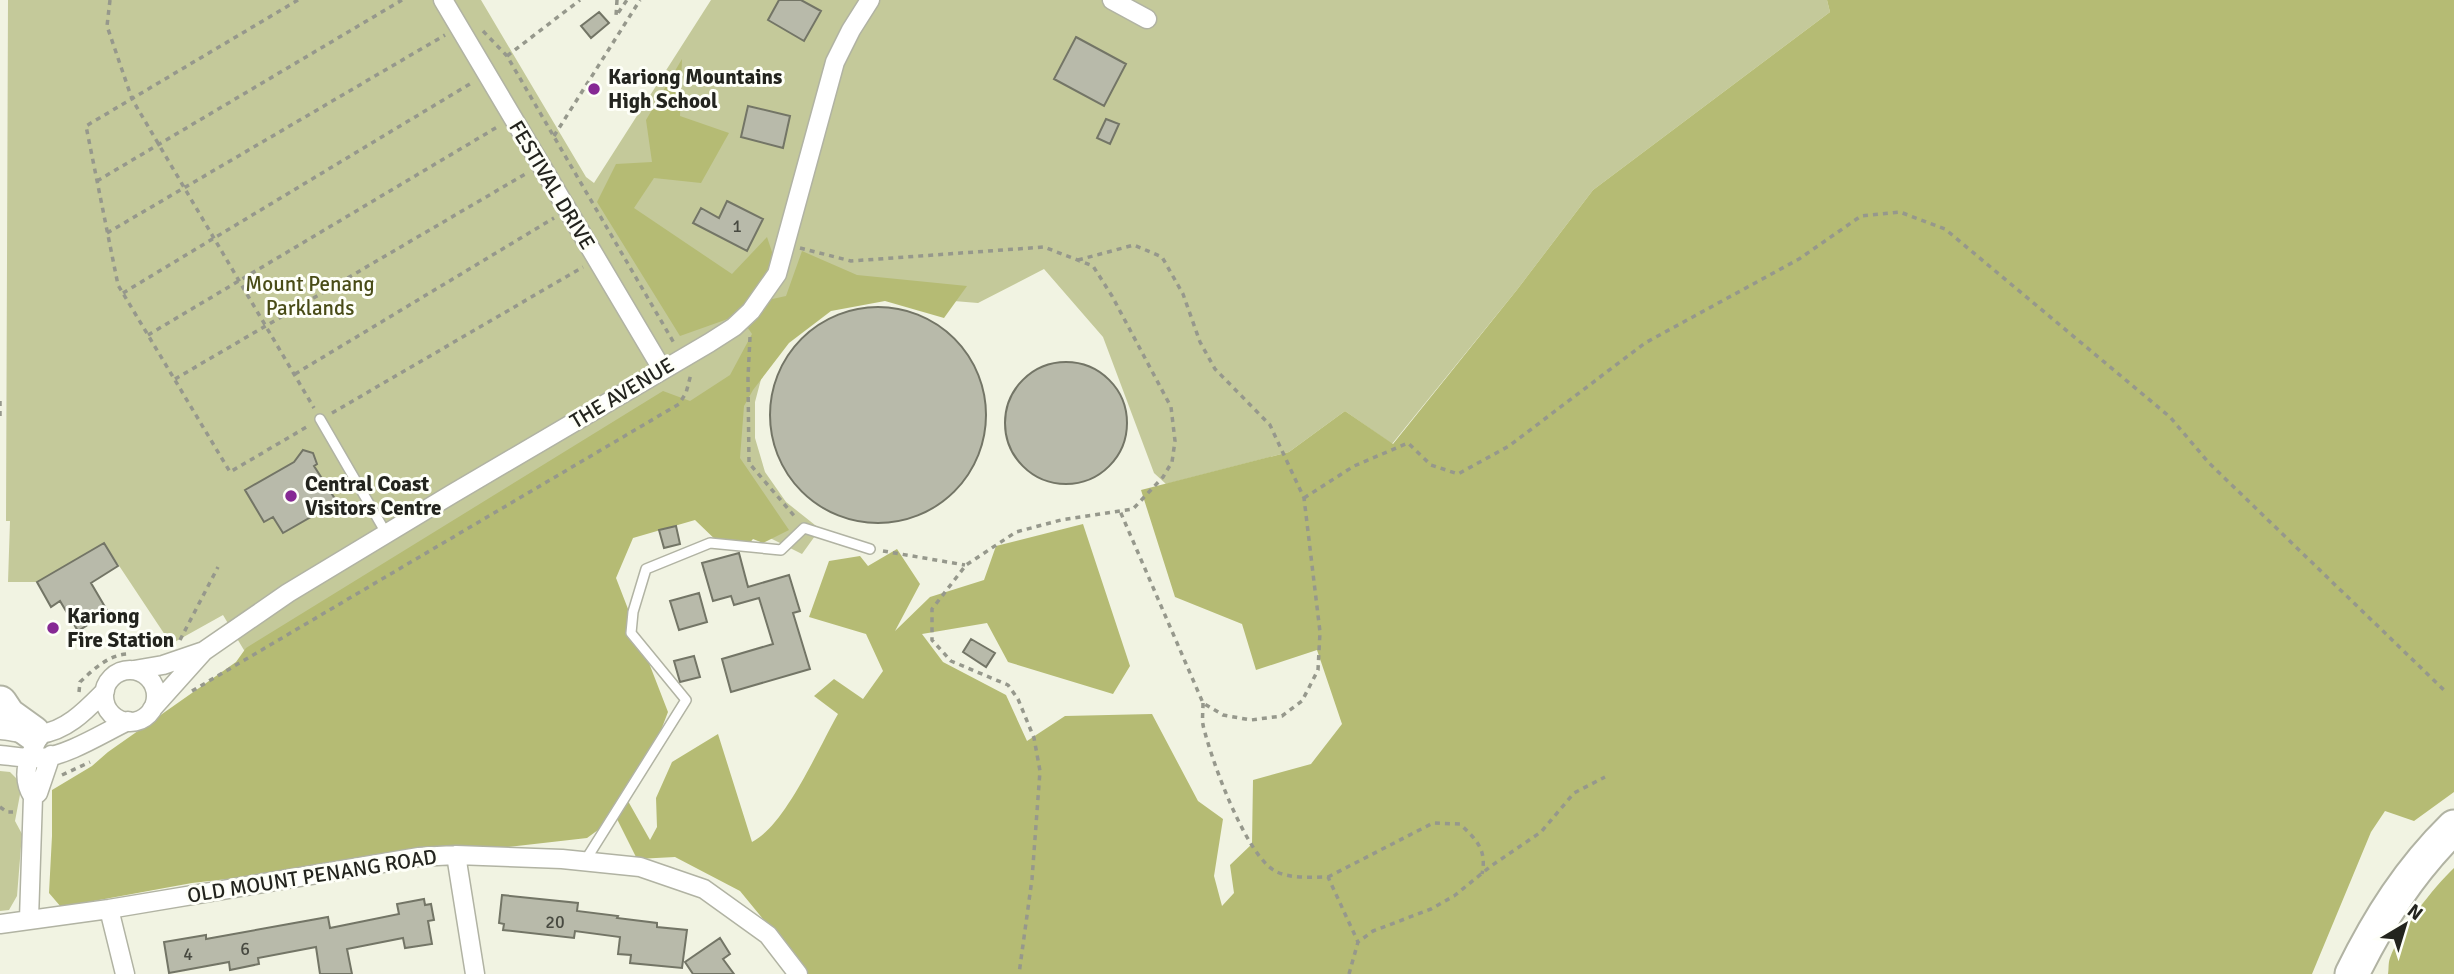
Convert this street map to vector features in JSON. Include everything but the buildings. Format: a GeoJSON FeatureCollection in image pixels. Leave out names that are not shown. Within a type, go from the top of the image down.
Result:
{"type":"FeatureCollection","features":[{"type":"Feature","properties":{"kind":"highway"},"geometry":{"type":"LineString","coordinates":[[0,703],[8,715],[38,745]]}},
{"type":"Feature","properties":{"kind":"highway"},"geometry":{"type":"LineString","coordinates":[[2352,974],[2398,893],[2422,859],[2454,827]]}},
{"type":"Feature","properties":{"kind":"street","name":"FESTIVAL DRIVE"},"geometry":{"type":"LineString","coordinates":[[443,0],[662,369]]}},
{"type":"Feature","properties":{"kind":"street","name":"THE AVENUE"},"geometry":{"type":"LineString","coordinates":[[132,662],[163,665],[198,653],[288,593],[386,533],[734,327],[751,311],[777,274],[835,62],[870,0]]}},
{"type":"Feature","properties":{"kind":"street"},"geometry":{"type":"LineString","coordinates":[[1112,0],[1147,19]]}},
{"type":"Feature","properties":{"kind":"street","name":"THE AVENUE"},"geometry":{"type":"LineString","coordinates":[[152,709],[198,653]]}},
{"type":"Feature","properties":{"kind":"street"},"geometry":{"type":"LineString","coordinates":[[0,730],[38,745],[68,750],[128,721],[139,720],[152,709],[156,698],[153,684],[132,662],[111,679],[105,691],[73,721],[38,745],[0,755]]}},
{"type":"Feature","properties":{"kind":"street"},"geometry":{"type":"LineString","coordinates":[[105,691],[108,710],[114,716],[128,721]]}},
{"type":"Feature","properties":{"kind":"street"},"geometry":{"type":"LineString","coordinates":[[33,797],[38,793],[42,778],[38,745]]}},
{"type":"Feature","properties":{"kind":"street"},"geometry":{"type":"LineString","coordinates":[[29,919],[33,797],[29,791],[26,770],[38,745]]}},
{"type":"Feature","properties":{"kind":"street"},"geometry":{"type":"LineString","coordinates":[[456,855],[475,974]]}},
{"type":"Feature","properties":{"kind":"street","name":"OLD MOUNT PENANG ROAD"},"geometry":{"type":"LineString","coordinates":[[0,924],[109,909],[396,860],[456,855],[585,861],[640,867],[704,889],[768,935],[798,974]]}},
{"type":"Feature","properties":{"kind":"street"},"geometry":{"type":"LineString","coordinates":[[109,909],[125,974]]}},
{"type":"Feature","properties":{"kind":"lane"},"geometry":{"type":"LineString","coordinates":[[320,419],[386,533]]}},
{"type":"Feature","properties":{"kind":"lane"},"geometry":{"type":"LineString","coordinates":[[585,861],[686,700],[631,633],[633,612],[646,569],[710,543],[781,550],[804,528],[870,549]]}},
{"type":"Feature","properties":{"kind":"path"},"geometry":{"type":"LineString","coordinates":[[110,0],[107,26],[132,99],[320,419]]}},
{"type":"Feature","properties":{"kind":"path"},"geometry":{"type":"LineString","coordinates":[[298,0],[86,126],[118,285],[230,472],[572,274],[596,257]]}},
{"type":"Feature","properties":{"kind":"path"},"geometry":{"type":"LineString","coordinates":[[97,181],[402,0]]}},
{"type":"Feature","properties":{"kind":"path"},"geometry":{"type":"LineString","coordinates":[[507,56],[580,0]]}},
{"type":"Feature","properties":{"kind":"path"},"geometry":{"type":"LineString","coordinates":[[617,0],[616,16],[627,0]]}},
{"type":"Feature","properties":{"kind":"path"},"geometry":{"type":"LineString","coordinates":[[554,136],[640,0]]}},
{"type":"Feature","properties":{"kind":"path"},"geometry":{"type":"LineString","coordinates":[[107,233],[459,27]]}},
{"type":"Feature","properties":{"kind":"path"},"geometry":{"type":"LineString","coordinates":[[186,695],[679,404],[691,380],[691,374],[682,358],[507,56],[480,28]]}},
{"type":"Feature","properties":{"kind":"path"},"geometry":{"type":"LineString","coordinates":[[122,293],[486,74]]}},
{"type":"Feature","properties":{"kind":"path"},"geometry":{"type":"LineString","coordinates":[[148,335],[513,118]]}},
{"type":"Feature","properties":{"kind":"path"},"geometry":{"type":"LineString","coordinates":[[175,379],[541,165]]}},
{"type":"Feature","properties":{"kind":"path"},"geometry":{"type":"LineString","coordinates":[[295,374],[567,210]]}},
{"type":"Feature","properties":{"kind":"path"},"geometry":{"type":"LineString","coordinates":[[1304,498],[1354,466],[1408,443],[1431,465],[1458,474],[1509,446],[1645,343],[1799,258],[1861,216],[1900,212],[1945,229],[2170,417],[2209,463],[2445,691]]}},
{"type":"Feature","properties":{"kind":"path"},"geometry":{"type":"LineString","coordinates":[[787,245],[851,261],[1044,247],[1093,266],[1112,296],[1171,407],[1175,441],[1172,462],[1163,477],[1133,509],[1061,520],[1016,532],[966,565],[932,609],[932,640],[951,661],[1008,685],[1018,699],[1034,738],[1040,771],[1032,879],[1019,974]]}},
{"type":"Feature","properties":{"kind":"path"},"geometry":{"type":"LineString","coordinates":[[1077,260],[1134,245],[1163,257],[1183,294],[1200,342],[1215,369],[1270,425],[1304,498],[1320,632],[1318,670],[1303,701],[1282,716],[1251,720],[1223,715],[1203,704]]}},
{"type":"Feature","properties":{"kind":"path"},"geometry":{"type":"LineString","coordinates":[[751,311],[748,378],[749,463],[804,528]]}},
{"type":"Feature","properties":{"kind":"path"},"geometry":{"type":"LineString","coordinates":[[0,396],[0,416]]}},
{"type":"Feature","properties":{"kind":"path"},"geometry":{"type":"LineString","coordinates":[[1120,511],[1203,704],[1203,722],[1214,762],[1247,837],[1260,858],[1275,871],[1298,877],[1328,877],[1433,823],[1460,824],[1477,840],[1485,861],[1482,874]]}},
{"type":"Feature","properties":{"kind":"path"},"geometry":{"type":"LineString","coordinates":[[870,549],[966,565]]}},
{"type":"Feature","properties":{"kind":"path"},"geometry":{"type":"LineString","coordinates":[[198,653],[177,645],[218,567]]}},
{"type":"Feature","properties":{"kind":"path"},"geometry":{"type":"LineString","coordinates":[[79,693],[80,682],[98,665],[121,654],[132,662]]}},
{"type":"Feature","properties":{"kind":"path"},"geometry":{"type":"LineString","coordinates":[[42,778],[55,778],[95,759]]}},
{"type":"Feature","properties":{"kind":"path"},"geometry":{"type":"LineString","coordinates":[[1349,974],[1358,942],[1373,931],[1431,909],[1454,896],[1541,832],[1574,793],[1605,777]]}},
{"type":"Feature","properties":{"kind":"path"},"geometry":{"type":"LineString","coordinates":[[0,807],[13,812]]}},
{"type":"Feature","properties":{"kind":"path"},"geometry":{"type":"LineString","coordinates":[[1328,877],[1358,942]]}},
{"type":"Feature","properties":{"kind":"green space","name":"Mount Penang Parklands"},"geometry":{"type":"Polygon","coordinates":[[[8,0],[481,0],[586,177],[594,183],[711,0],[1827,0],[1830,12],[1593,190],[1516,291],[1392,444],[1345,411],[1289,452],[1166,484],[1154,473],[1103,337],[1044,269],[978,303],[869,294],[808,315],[764,368],[755,402],[755,438],[765,472],[786,502],[820,529],[802,554],[720,513],[622,522],[260,677],[223,615],[171,644],[104,543],[37,582],[8,582],[8,0]]]}},
{"type":"Feature","properties":{"kind":"green space"},"geometry":{"type":"Polygon","coordinates":[[[1827,0],[2454,0],[2454,792],[2414,821],[2385,811],[2371,832],[2312,974],[808,974],[740,891],[675,857],[637,859],[616,817],[587,838],[192,883],[61,907],[49,893],[52,790],[92,766],[236,662],[246,648],[663,391],[690,401],[730,375],[752,334],[739,315],[680,336],[597,202],[616,164],[652,162],[646,120],[682,59],[680,116],[729,133],[701,183],[654,178],[634,208],[732,274],[767,237],[775,261],[750,304],[786,296],[802,251],[857,275],[967,286],[944,318],[885,301],[831,311],[789,343],[753,390],[744,406],[740,458],[789,530],[763,543],[753,539],[747,546],[722,546],[695,520],[633,538],[616,578],[668,712],[648,764],[624,794],[650,840],[657,827],[656,798],[672,762],[718,734],[752,842],[777,820],[789,803],[838,714],[814,696],[834,679],[863,699],[883,671],[866,634],[809,617],[829,561],[860,556],[868,566],[897,549],[920,584],[895,631],[930,597],[984,580],[996,546],[1083,524],[1130,666],[1113,694],[1008,662],[987,623],[922,634],[943,662],[1006,695],[1027,741],[1065,716],[1152,714],[1198,801],[1223,819],[1214,876],[1222,906],[1234,893],[1230,865],[1252,844],[1253,780],[1311,764],[1342,724],[1317,650],[1256,670],[1242,624],[1175,597],[1141,490],[1289,452],[1345,411],[1393,444],[1593,190],[1830,12],[1827,0]]]}},
{"type":"Feature","properties":{"kind":"green space"},"geometry":{"type":"Polygon","coordinates":[[[0,771],[10,772],[22,784],[15,821],[22,834],[17,896],[9,910],[0,911],[0,771]]]}},
{"type":"Feature","properties":{"kind":"green space"},"geometry":{"type":"Polygon","coordinates":[[[2454,868],[2454,974],[2388,974],[2390,958],[2409,922],[2454,868]]]}},
{"type":"Feature","properties":{"kind":"place","name":"Kariong Mountains High School"},"geometry":{"type":"Point","coordinates":[594,89]}},
{"type":"Feature","properties":{"kind":"place","name":"Central Coast Visitors Centre"},"geometry":{"type":"Point","coordinates":[291,496]}},
{"type":"Feature","properties":{"kind":"place","name":"Kariong Fire Station"},"geometry":{"type":"Point","coordinates":[53,628]}}]}
